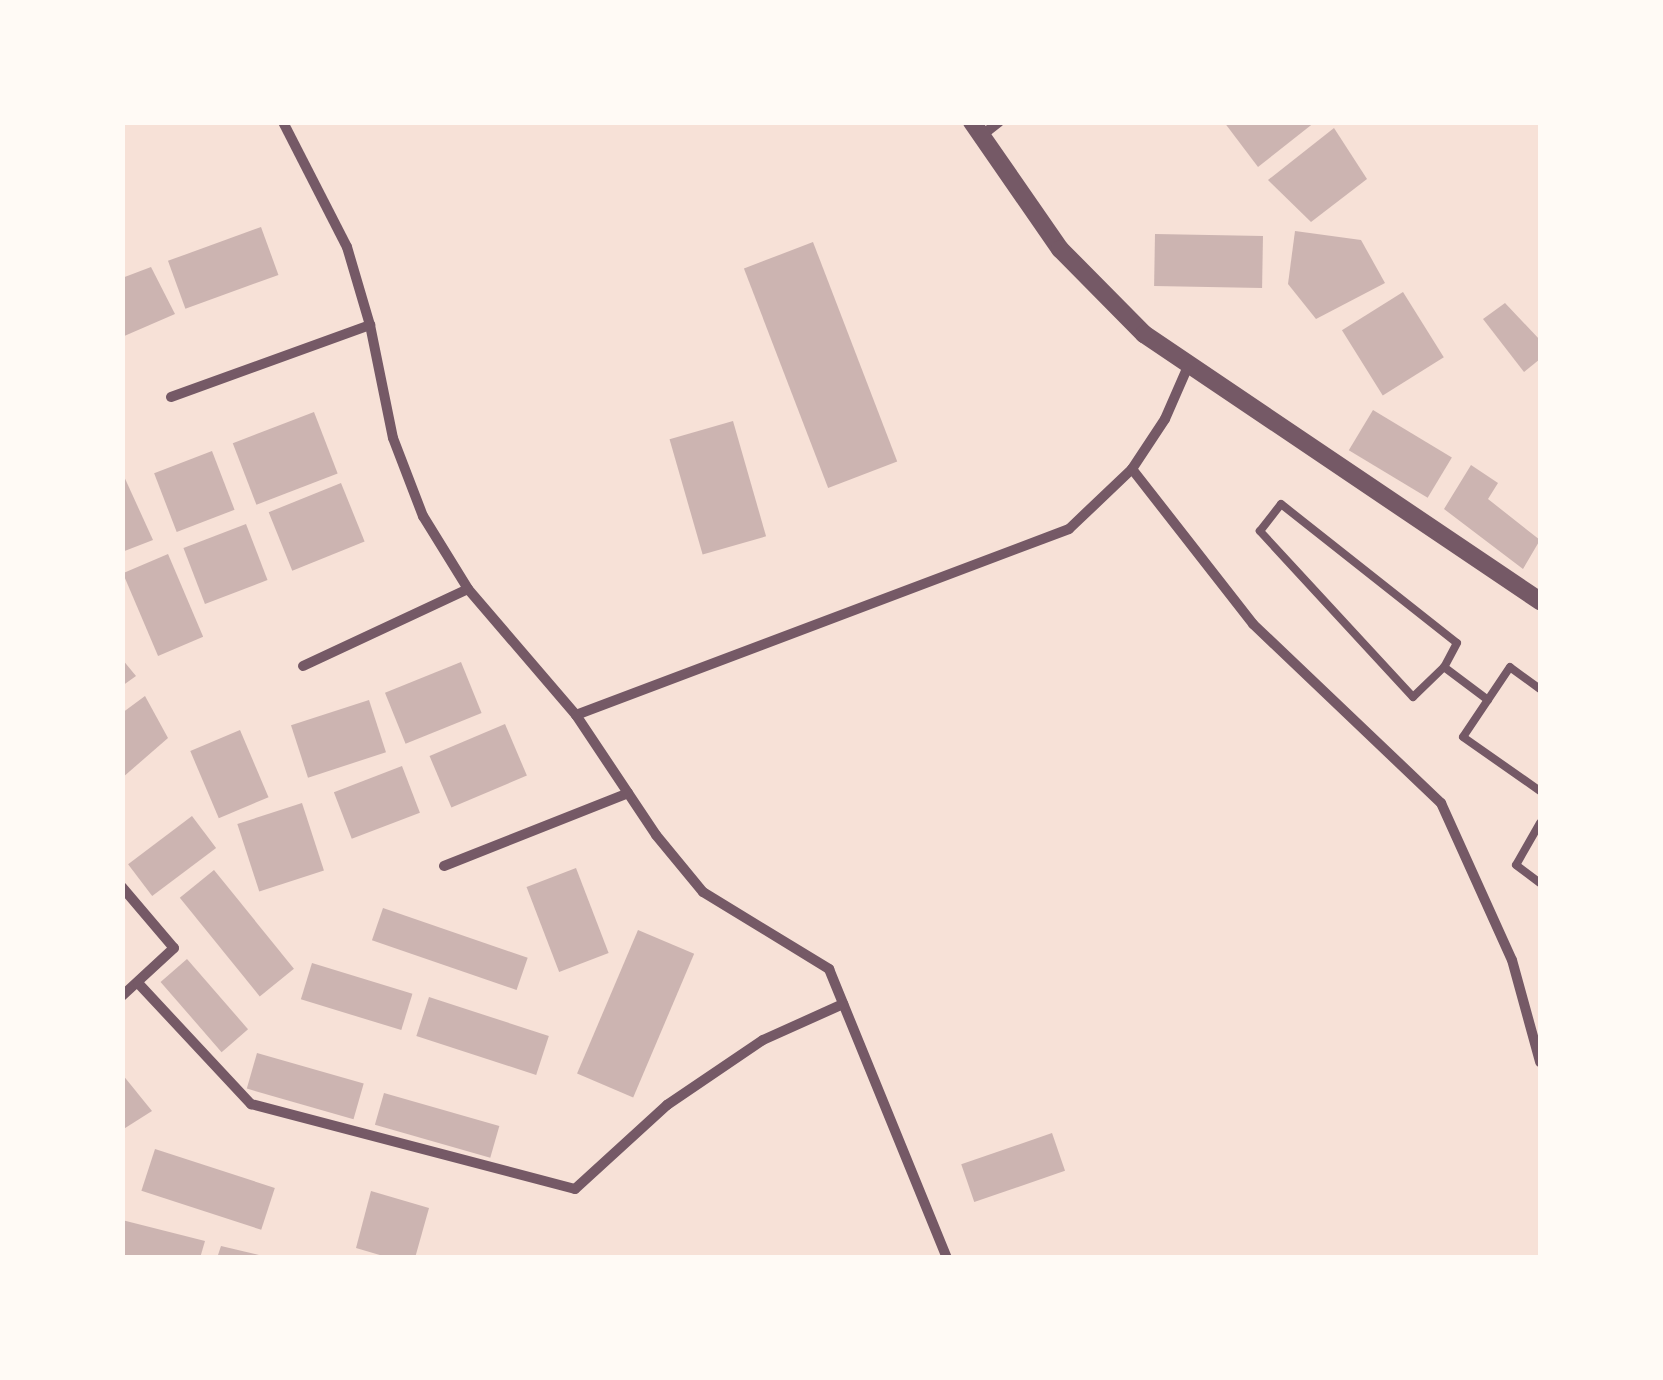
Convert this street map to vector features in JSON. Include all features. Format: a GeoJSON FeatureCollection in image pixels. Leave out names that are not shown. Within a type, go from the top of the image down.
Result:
{"type":"FeatureCollection","features":[{"type":"Feature","properties":{"kind":"street"},"geometry":{"type":"LineString","coordinates":[[283,122],[348,247],[370,325],[393,438],[423,516],[468,589],[576,715],[628,793],[704,892],[829,969],[948,1258]]}},
{"type":"Feature","properties":{"kind":"street"},"geometry":{"type":"LineString","coordinates":[[999,122],[976,129],[1060,249],[1144,334],[1540,600]]}},
{"type":"Feature","properties":{"kind":"street"},"geometry":{"type":"LineString","coordinates":[[171,397],[370,325]]}},
{"type":"Feature","properties":{"kind":"street"},"geometry":{"type":"LineString","coordinates":[[576,715],[1069,529],[1132,469],[1164,419],[1189,364]]}},
{"type":"Feature","properties":{"kind":"street"},"geometry":{"type":"LineString","coordinates":[[1132,469],[1253,624],[1441,803],[1512,960],[1540,1062]]}},
{"type":"Feature","properties":{"kind":"street"},"geometry":{"type":"LineString","coordinates":[[303,666],[468,589]]}},
{"type":"Feature","properties":{"kind":"street"},"geometry":{"type":"LineString","coordinates":[[444,866],[628,793]]}},
{"type":"Feature","properties":{"kind":"street"},"geometry":{"type":"LineString","coordinates":[[122,887],[174,948],[122,996]]}},
{"type":"Feature","properties":{"kind":"street"},"geometry":{"type":"LineString","coordinates":[[138,983],[250,1104],[576,1189],[667,1105],[762,1040],[843,1004]]}},
{"type":"Feature","properties":{"kind":"lane"},"geometry":{"type":"LineString","coordinates":[[1280,504],[1457,643],[1444,666],[1412,697],[1260,531],[1280,504]]}},
{"type":"Feature","properties":{"kind":"lane"},"geometry":{"type":"LineString","coordinates":[[1444,666],[1488,700]]}},
{"type":"Feature","properties":{"kind":"lane"},"geometry":{"type":"LineString","coordinates":[[1540,689],[1510,667],[1463,737],[1540,791]]}},
{"type":"Feature","properties":{"kind":"lane"},"geometry":{"type":"LineString","coordinates":[[1540,822],[1516,865],[1540,883]]}},
{"type":"Feature","properties":{"kind":"building"},"geometry":{"type":"Polygon","coordinates":[[[1224,122],[1315,122],[1258,167],[1224,122]]]}},
{"type":"Feature","properties":{"kind":"building"},"geometry":{"type":"Polygon","coordinates":[[[1334,128],[1367,179],[1311,222],[1268,180],[1334,128]]]}},
{"type":"Feature","properties":{"kind":"building"},"geometry":{"type":"Polygon","coordinates":[[[261,227],[278,275],[185,309],[168,261],[261,227]]]}},
{"type":"Feature","properties":{"kind":"building"},"geometry":{"type":"Polygon","coordinates":[[[1295,231],[1361,240],[1385,283],[1316,319],[1288,284],[1295,231]]]}},
{"type":"Feature","properties":{"kind":"building"},"geometry":{"type":"Polygon","coordinates":[[[1155,234],[1263,236],[1262,288],[1154,286],[1155,234]]]}},
{"type":"Feature","properties":{"kind":"building"},"geometry":{"type":"Polygon","coordinates":[[[813,242],[897,461],[828,488],[744,269],[813,242]]]}},
{"type":"Feature","properties":{"kind":"building"},"geometry":{"type":"Polygon","coordinates":[[[151,267],[175,314],[122,337],[122,278],[151,267]]]}},
{"type":"Feature","properties":{"kind":"building"},"geometry":{"type":"Polygon","coordinates":[[[1403,292],[1444,357],[1383,395],[1342,330],[1403,292]]]}},
{"type":"Feature","properties":{"kind":"building"},"geometry":{"type":"Polygon","coordinates":[[[1505,303],[1540,340],[1540,359],[1524,372],[1483,319],[1505,303]]]}},
{"type":"Feature","properties":{"kind":"building"},"geometry":{"type":"Polygon","coordinates":[[[1373,410],[1452,457],[1428,498],[1349,450],[1373,410]]]}},
{"type":"Feature","properties":{"kind":"building"},"geometry":{"type":"Polygon","coordinates":[[[314,412],[338,474],[256,505],[233,443],[314,412]]]}},
{"type":"Feature","properties":{"kind":"building"},"geometry":{"type":"Polygon","coordinates":[[[733,421],[766,536],[703,555],[670,439],[733,421]]]}},
{"type":"Feature","properties":{"kind":"building"},"geometry":{"type":"Polygon","coordinates":[[[212,451],[235,510],[177,532],[154,473],[212,451]]]}},
{"type":"Feature","properties":{"kind":"building"},"geometry":{"type":"Polygon","coordinates":[[[1471,465],[1498,483],[1488,499],[1540,540],[1523,569],[1444,509],[1471,465]]]}},
{"type":"Feature","properties":{"kind":"building"},"geometry":{"type":"Polygon","coordinates":[[[122,472],[153,540],[122,552],[122,472]]]}},
{"type":"Feature","properties":{"kind":"building"},"geometry":{"type":"Polygon","coordinates":[[[341,483],[365,541],[292,571],[269,512],[341,483]]]}},
{"type":"Feature","properties":{"kind":"building"},"geometry":{"type":"Polygon","coordinates":[[[246,524],[268,580],[205,604],[183,548],[246,524]]]}},
{"type":"Feature","properties":{"kind":"building"},"geometry":{"type":"Polygon","coordinates":[[[168,554],[203,637],[158,656],[123,573],[168,554]]]}},
{"type":"Feature","properties":{"kind":"building"},"geometry":{"type":"Polygon","coordinates":[[[122,659],[136,676],[122,686],[122,659]]]}},
{"type":"Feature","properties":{"kind":"building"},"geometry":{"type":"Polygon","coordinates":[[[461,662],[482,713],[406,744],[385,693],[461,662]]]}},
{"type":"Feature","properties":{"kind":"building"},"geometry":{"type":"Polygon","coordinates":[[[145,696],[168,738],[122,778],[122,713],[145,696]]]}},
{"type":"Feature","properties":{"kind":"building"},"geometry":{"type":"Polygon","coordinates":[[[369,700],[386,752],[308,778],[291,725],[369,700]]]}},
{"type":"Feature","properties":{"kind":"building"},"geometry":{"type":"Polygon","coordinates":[[[505,724],[527,776],[451,808],[430,756],[505,724]]]}},
{"type":"Feature","properties":{"kind":"building"},"geometry":{"type":"Polygon","coordinates":[[[240,730],[269,797],[219,818],[190,751],[240,730]]]}},
{"type":"Feature","properties":{"kind":"building"},"geometry":{"type":"Polygon","coordinates":[[[402,766],[420,813],[352,839],[334,792],[402,766]]]}},
{"type":"Feature","properties":{"kind":"building"},"geometry":{"type":"Polygon","coordinates":[[[302,803],[324,871],[259,892],[237,824],[302,803]]]}},
{"type":"Feature","properties":{"kind":"building"},"geometry":{"type":"Polygon","coordinates":[[[192,816],[216,848],[152,896],[128,864],[192,816]]]}},
{"type":"Feature","properties":{"kind":"building"},"geometry":{"type":"Polygon","coordinates":[[[576,868],[609,953],[559,972],[527,887],[576,868]]]}},
{"type":"Feature","properties":{"kind":"building"},"geometry":{"type":"Polygon","coordinates":[[[214,870],[294,969],[260,996],[180,898],[214,870]]]}},
{"type":"Feature","properties":{"kind":"building"},"geometry":{"type":"Polygon","coordinates":[[[383,908],[528,958],[517,990],[372,940],[383,908]]]}},
{"type":"Feature","properties":{"kind":"building"},"geometry":{"type":"Polygon","coordinates":[[[638,930],[694,954],[633,1097],[577,1074],[638,930]]]}},
{"type":"Feature","properties":{"kind":"building"},"geometry":{"type":"Polygon","coordinates":[[[187,959],[248,1029],[222,1052],[161,982],[187,959]]]}},
{"type":"Feature","properties":{"kind":"building"},"geometry":{"type":"Polygon","coordinates":[[[312,963],[412,994],[401,1030],[301,999],[312,963]]]}},
{"type":"Feature","properties":{"kind":"building"},"geometry":{"type":"Polygon","coordinates":[[[429,997],[549,1036],[536,1075],[416,1036],[429,997]]]}},
{"type":"Feature","properties":{"kind":"building"},"geometry":{"type":"Polygon","coordinates":[[[257,1053],[364,1084],[354,1119],[247,1089],[257,1053]]]}},
{"type":"Feature","properties":{"kind":"building"},"geometry":{"type":"Polygon","coordinates":[[[122,1074],[152,1111],[122,1130],[122,1074]]]}},
{"type":"Feature","properties":{"kind":"building"},"geometry":{"type":"Polygon","coordinates":[[[384,1093],[499,1126],[490,1158],[375,1125],[384,1093]]]}},
{"type":"Feature","properties":{"kind":"building"},"geometry":{"type":"Polygon","coordinates":[[[1052,1133],[1065,1171],[974,1202],[961,1164],[1052,1133]]]}},
{"type":"Feature","properties":{"kind":"building"},"geometry":{"type":"Polygon","coordinates":[[[155,1149],[275,1188],[261,1230],[141,1191],[155,1149]]]}},
{"type":"Feature","properties":{"kind":"building"},"geometry":{"type":"Polygon","coordinates":[[[371,1191],[429,1208],[415,1258],[390,1258],[356,1248],[371,1191]]]}},
{"type":"Feature","properties":{"kind":"building"},"geometry":{"type":"Polygon","coordinates":[[[122,1220],[205,1241],[200,1258],[122,1258],[122,1220]]]}},
{"type":"Feature","properties":{"kind":"building"},"geometry":{"type":"Polygon","coordinates":[[[221,1246],[263,1256],[263,1258],[217,1258],[221,1246]]]}}]}
